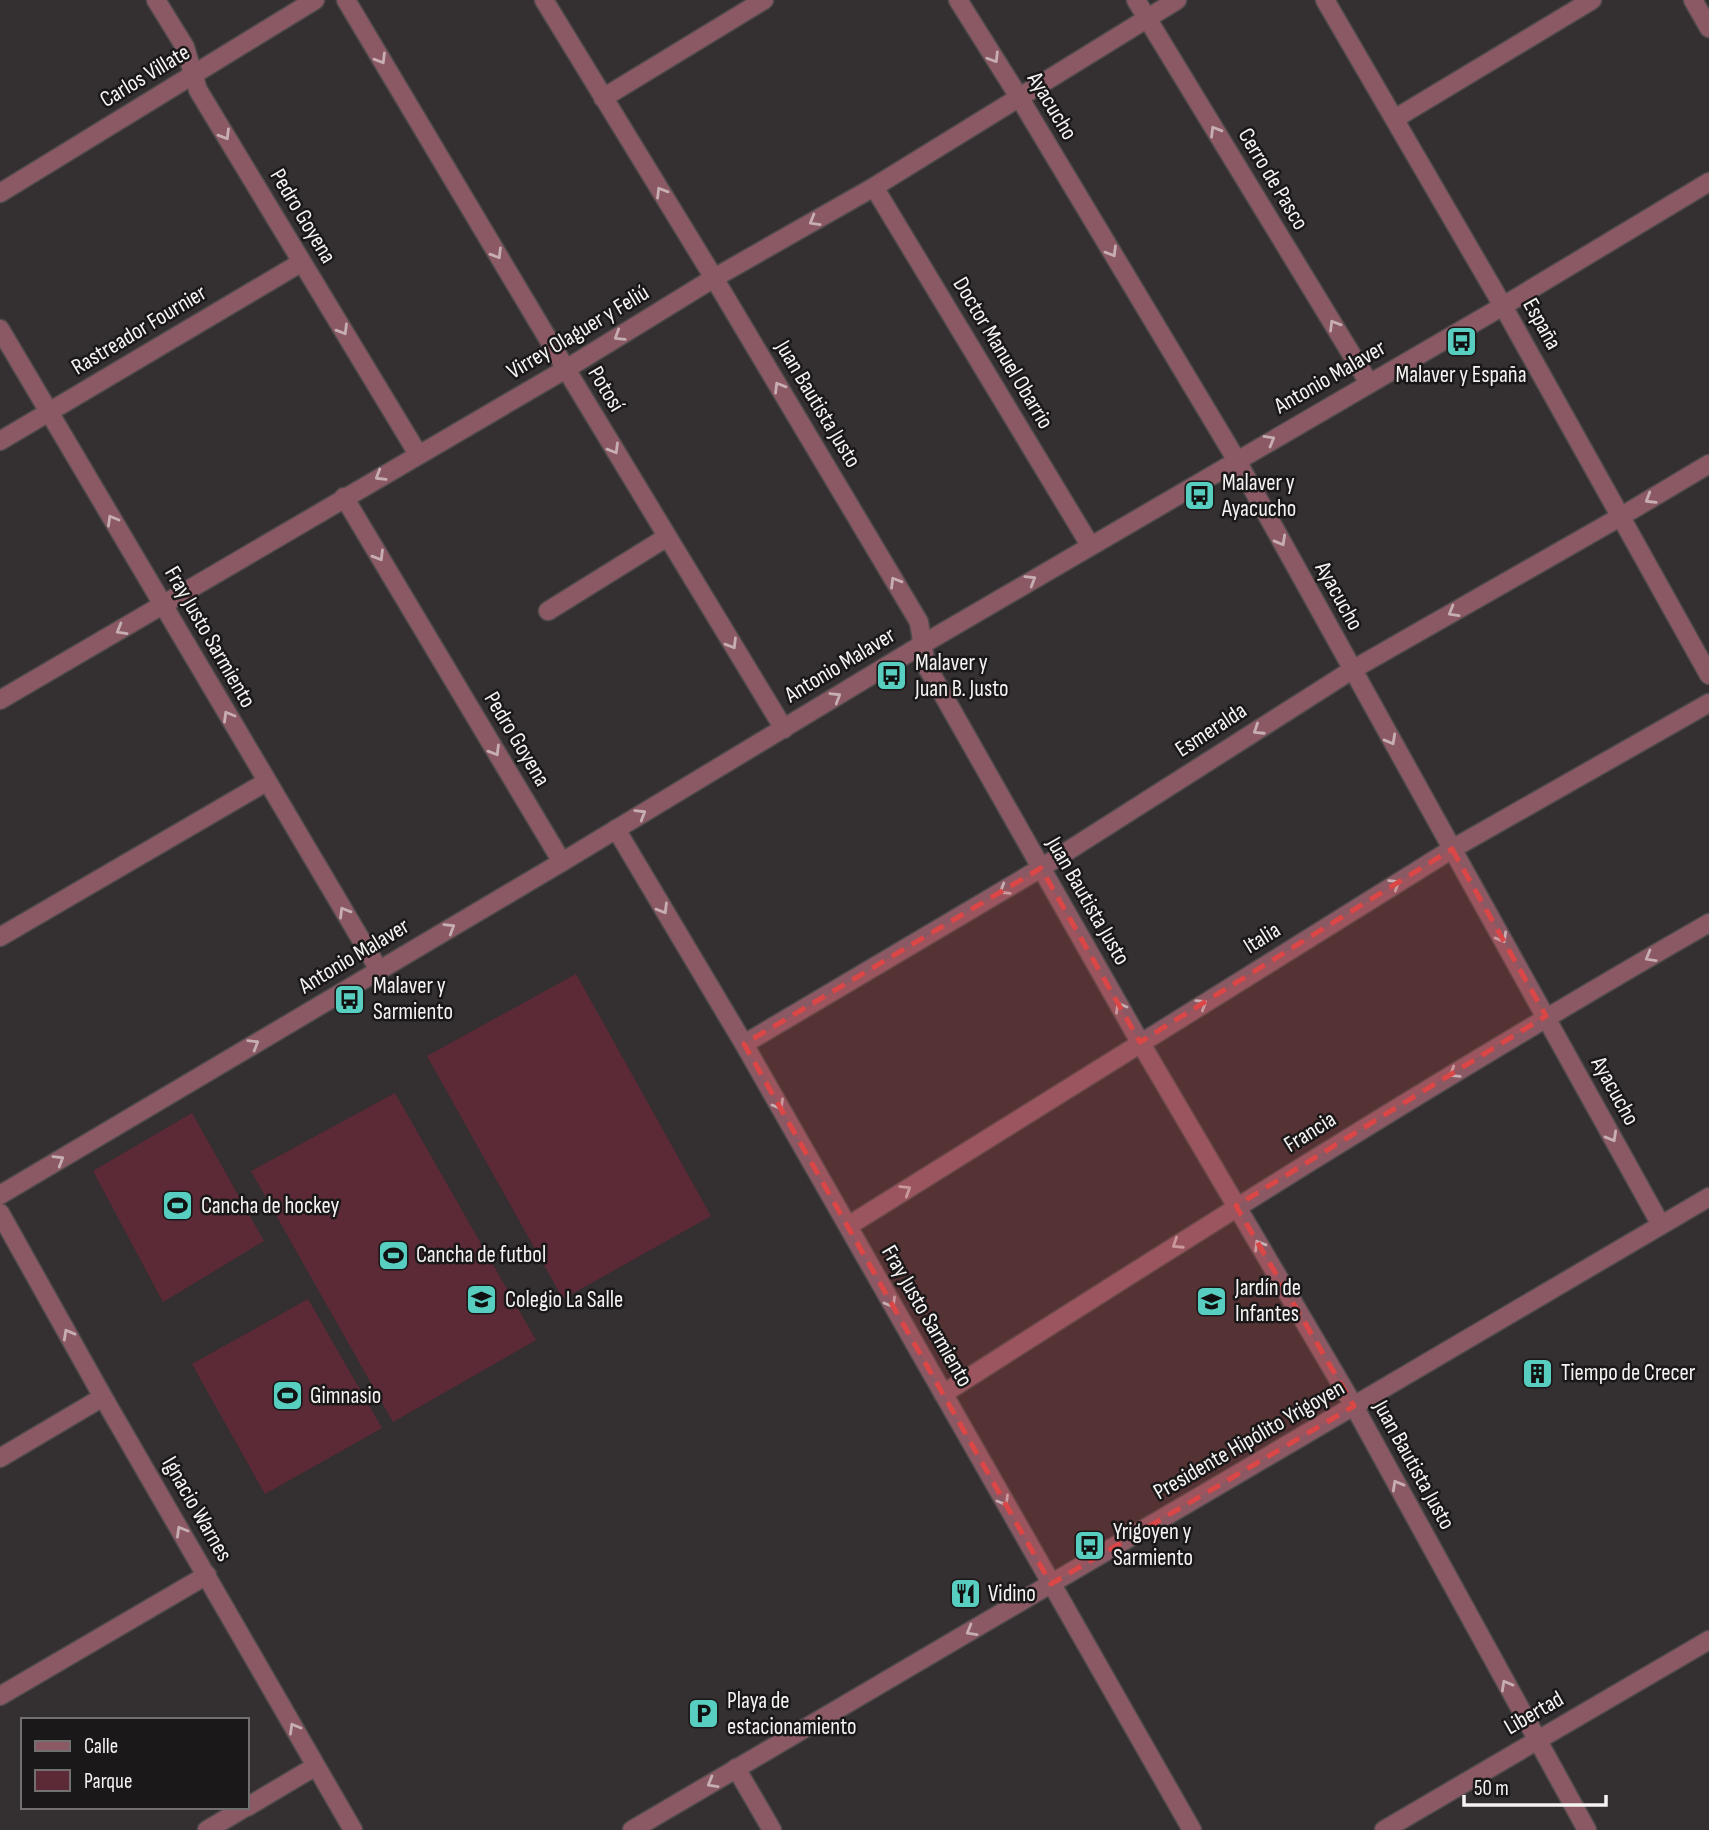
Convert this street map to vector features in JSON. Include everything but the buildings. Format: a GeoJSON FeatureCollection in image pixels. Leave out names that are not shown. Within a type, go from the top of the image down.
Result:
{"type":"FeatureCollection","features":[{"type":"Feature","properties":{"kind":"street","name":"Pedro Goyena"},"geometry":{"type":"LineString","coordinates":[[156,0],[185,47],[198,90],[418,454]]}},
{"type":"Feature","properties":{"kind":"street","name":"Carlos Villate"},"geometry":{"type":"LineString","coordinates":[[0,193],[315,0]]}},
{"type":"Feature","properties":{"kind":"street","name":"Potosí"},"geometry":{"type":"LineString","coordinates":[[346,0],[784,729]]}},
{"type":"Feature","properties":{"kind":"street","name":"Juan Bautista Justo"},"geometry":{"type":"LineString","coordinates":[[544,0],[919,622],[926,666],[1140,1042],[1354,1406],[1587,1830]]}},
{"type":"Feature","properties":{"kind":"street"},"geometry":{"type":"LineString","coordinates":[[603,97],[764,0]]}},
{"type":"Feature","properties":{"kind":"street","name":"Ayacucho"},"geometry":{"type":"LineString","coordinates":[[958,0],[1236,459],[1661,1225]]}},
{"type":"Feature","properties":{"kind":"street","name":"Cerro de Pasco"},"geometry":{"type":"LineString","coordinates":[[1136,0],[1369,383]]}},
{"type":"Feature","properties":{"kind":"street","name":"Virrey Olaguer y Feliú"},"geometry":{"type":"LineString","coordinates":[[0,700],[873,187],[1177,0]]}},
{"type":"Feature","properties":{"kind":"street","name":"España"},"geometry":{"type":"LineString","coordinates":[[1325,0],[1503,306],[1709,675]]}},
{"type":"Feature","properties":{"kind":"street"},"geometry":{"type":"LineString","coordinates":[[1396,118],[1592,0]]}},
{"type":"Feature","properties":{"kind":"street"},"geometry":{"type":"LineString","coordinates":[[1693,0],[1709,28]]}},
{"type":"Feature","properties":{"kind":"street","name":"Antonio Malaver"},"geometry":{"type":"LineString","coordinates":[[0,1195],[562,862],[923,643],[1503,306],[1709,182]]}},
{"type":"Feature","properties":{"kind":"street","name":"Doctor Manuel Obarrio"},"geometry":{"type":"LineString","coordinates":[[873,187],[1090,545]]}},
{"type":"Feature","properties":{"kind":"street","name":"Rastreador Fournier"},"geometry":{"type":"LineString","coordinates":[[0,441],[302,262]]}},
{"type":"Feature","properties":{"kind":"street","name":"Fray Justo Sarmiento"},"geometry":{"type":"LineString","coordinates":[[0,329],[379,970]]}},
{"type":"Feature","properties":{"kind":"street","name":"Esmeralda"},"geometry":{"type":"LineString","coordinates":[[744,1044],[1041,868],[1352,670],[1709,464]]}},
{"type":"Feature","properties":{"kind":"street","name":"Pedro Goyena"},"geometry":{"type":"LineString","coordinates":[[344,497],[562,862]]}},
{"type":"Feature","properties":{"kind":"street"},"geometry":{"type":"LineString","coordinates":[[548,611],[667,537]]}},
{"type":"Feature","properties":{"kind":"street","name":"Italia"},"geometry":{"type":"LineString","coordinates":[[848,1226],[1452,849],[1709,703]]}},
{"type":"Feature","properties":{"kind":"street"},"geometry":{"type":"LineString","coordinates":[[0,937],[267,782]]}},
{"type":"Feature","properties":{"kind":"street","name":"Fray Justo Sarmiento"},"geometry":{"type":"LineString","coordinates":[[616,829],[744,1044],[1192,1830]]}},
{"type":"Feature","properties":{"kind":"street","name":"Francia"},"geometry":{"type":"LineString","coordinates":[[943,1394],[1236,1206],[1546,1016],[1709,923]]}},
{"type":"Feature","properties":{"kind":"street","name":"Presidente Hipólito Yrigoyen"},"geometry":{"type":"LineString","coordinates":[[632,1830],[1709,1197]]}},
{"type":"Feature","properties":{"kind":"street","name":"Ignacio Warnes"},"geometry":{"type":"LineString","coordinates":[[0,1213],[353,1830]]}},
{"type":"Feature","properties":{"kind":"street"},"geometry":{"type":"LineString","coordinates":[[0,1458],[103,1397]]}},
{"type":"Feature","properties":{"kind":"street"},"geometry":{"type":"LineString","coordinates":[[0,1696],[207,1575]]}},
{"type":"Feature","properties":{"kind":"street","name":"Libertad"},"geometry":{"type":"LineString","coordinates":[[1384,1830],[1709,1640]]}},
{"type":"Feature","properties":{"kind":"street"},"geometry":{"type":"LineString","coordinates":[[248,1806],[316,1766]]}},
{"type":"Feature","properties":{"kind":"street"},"geometry":{"type":"LineString","coordinates":[[736,1768],[772,1830]]}},
{"type":"Feature","properties":{"kind":"street"},"geometry":{"type":"LineString","coordinates":[[207,1830],[243,1809]]}},
{"type":"Feature","properties":{"kind":"highlighted area"},"geometry":{"type":"Polygon","coordinates":[[[1452,849],[1546,1016],[1236,1206],[1354,1406],[1051,1584],[744,1044],[1041,868],[1140,1042],[1452,849]]]}},
{"type":"Feature","properties":{"kind":"green space","name":"Cancha de futbol"},"geometry":{"type":"Polygon","coordinates":[[[576,974],[711,1216],[563,1299],[427,1056],[576,974]]]}},
{"type":"Feature","properties":{"kind":"green space","name":"Cancha de futbol"},"geometry":{"type":"Polygon","coordinates":[[[395,1093],[536,1340],[393,1422],[251,1171],[395,1093]]]}},
{"type":"Feature","properties":{"kind":"green space","name":"Cancha de hockey"},"geometry":{"type":"Polygon","coordinates":[[[192,1113],[264,1241],[163,1302],[93,1171],[192,1113]]]}},
{"type":"Feature","properties":{"kind":"green space","name":"Gimnasio"},"geometry":{"type":"Polygon","coordinates":[[[308,1299],[382,1428],[265,1494],[192,1364],[308,1299]]]}},
{"type":"Feature","properties":{"kind":"place","name":"Malaver y España"},"geometry":{"type":"Point","coordinates":[1461,341]}},
{"type":"Feature","properties":{"kind":"place","name":"Malaver y Ayacucho"},"geometry":{"type":"Point","coordinates":[1199,496]}},
{"type":"Feature","properties":{"kind":"place","name":"Malaver y Juan B. Justo"},"geometry":{"type":"Point","coordinates":[892,676]}},
{"type":"Feature","properties":{"kind":"place","name":"Malaver y Sarmiento"},"geometry":{"type":"Point","coordinates":[350,999]}},
{"type":"Feature","properties":{"kind":"place","name":"Cancha de hockey"},"geometry":{"type":"Point","coordinates":[178,1206]}},
{"type":"Feature","properties":{"kind":"place","name":"Cancha de futbol"},"geometry":{"type":"Point","coordinates":[393,1255]}},
{"type":"Feature","properties":{"kind":"place","name":"Colegio La Salle"},"geometry":{"type":"Point","coordinates":[482,1300]}},
{"type":"Feature","properties":{"kind":"place","name":"Jardín de Infantes"},"geometry":{"type":"Point","coordinates":[1212,1301]}},
{"type":"Feature","properties":{"kind":"place","name":"Tiempo de Crecer"},"geometry":{"type":"Point","coordinates":[1538,1373]}},
{"type":"Feature","properties":{"kind":"place","name":"Gimnasio"},"geometry":{"type":"Point","coordinates":[287,1396]}},
{"type":"Feature","properties":{"kind":"place","name":"Yrigoyen y Sarmiento"},"geometry":{"type":"Point","coordinates":[1090,1545]}},
{"type":"Feature","properties":{"kind":"place","name":"Vidino"},"geometry":{"type":"Point","coordinates":[965,1594]}},
{"type":"Feature","properties":{"kind":"place","name":"Playa de estacionamiento"},"geometry":{"type":"Point","coordinates":[704,1714]}}]}
